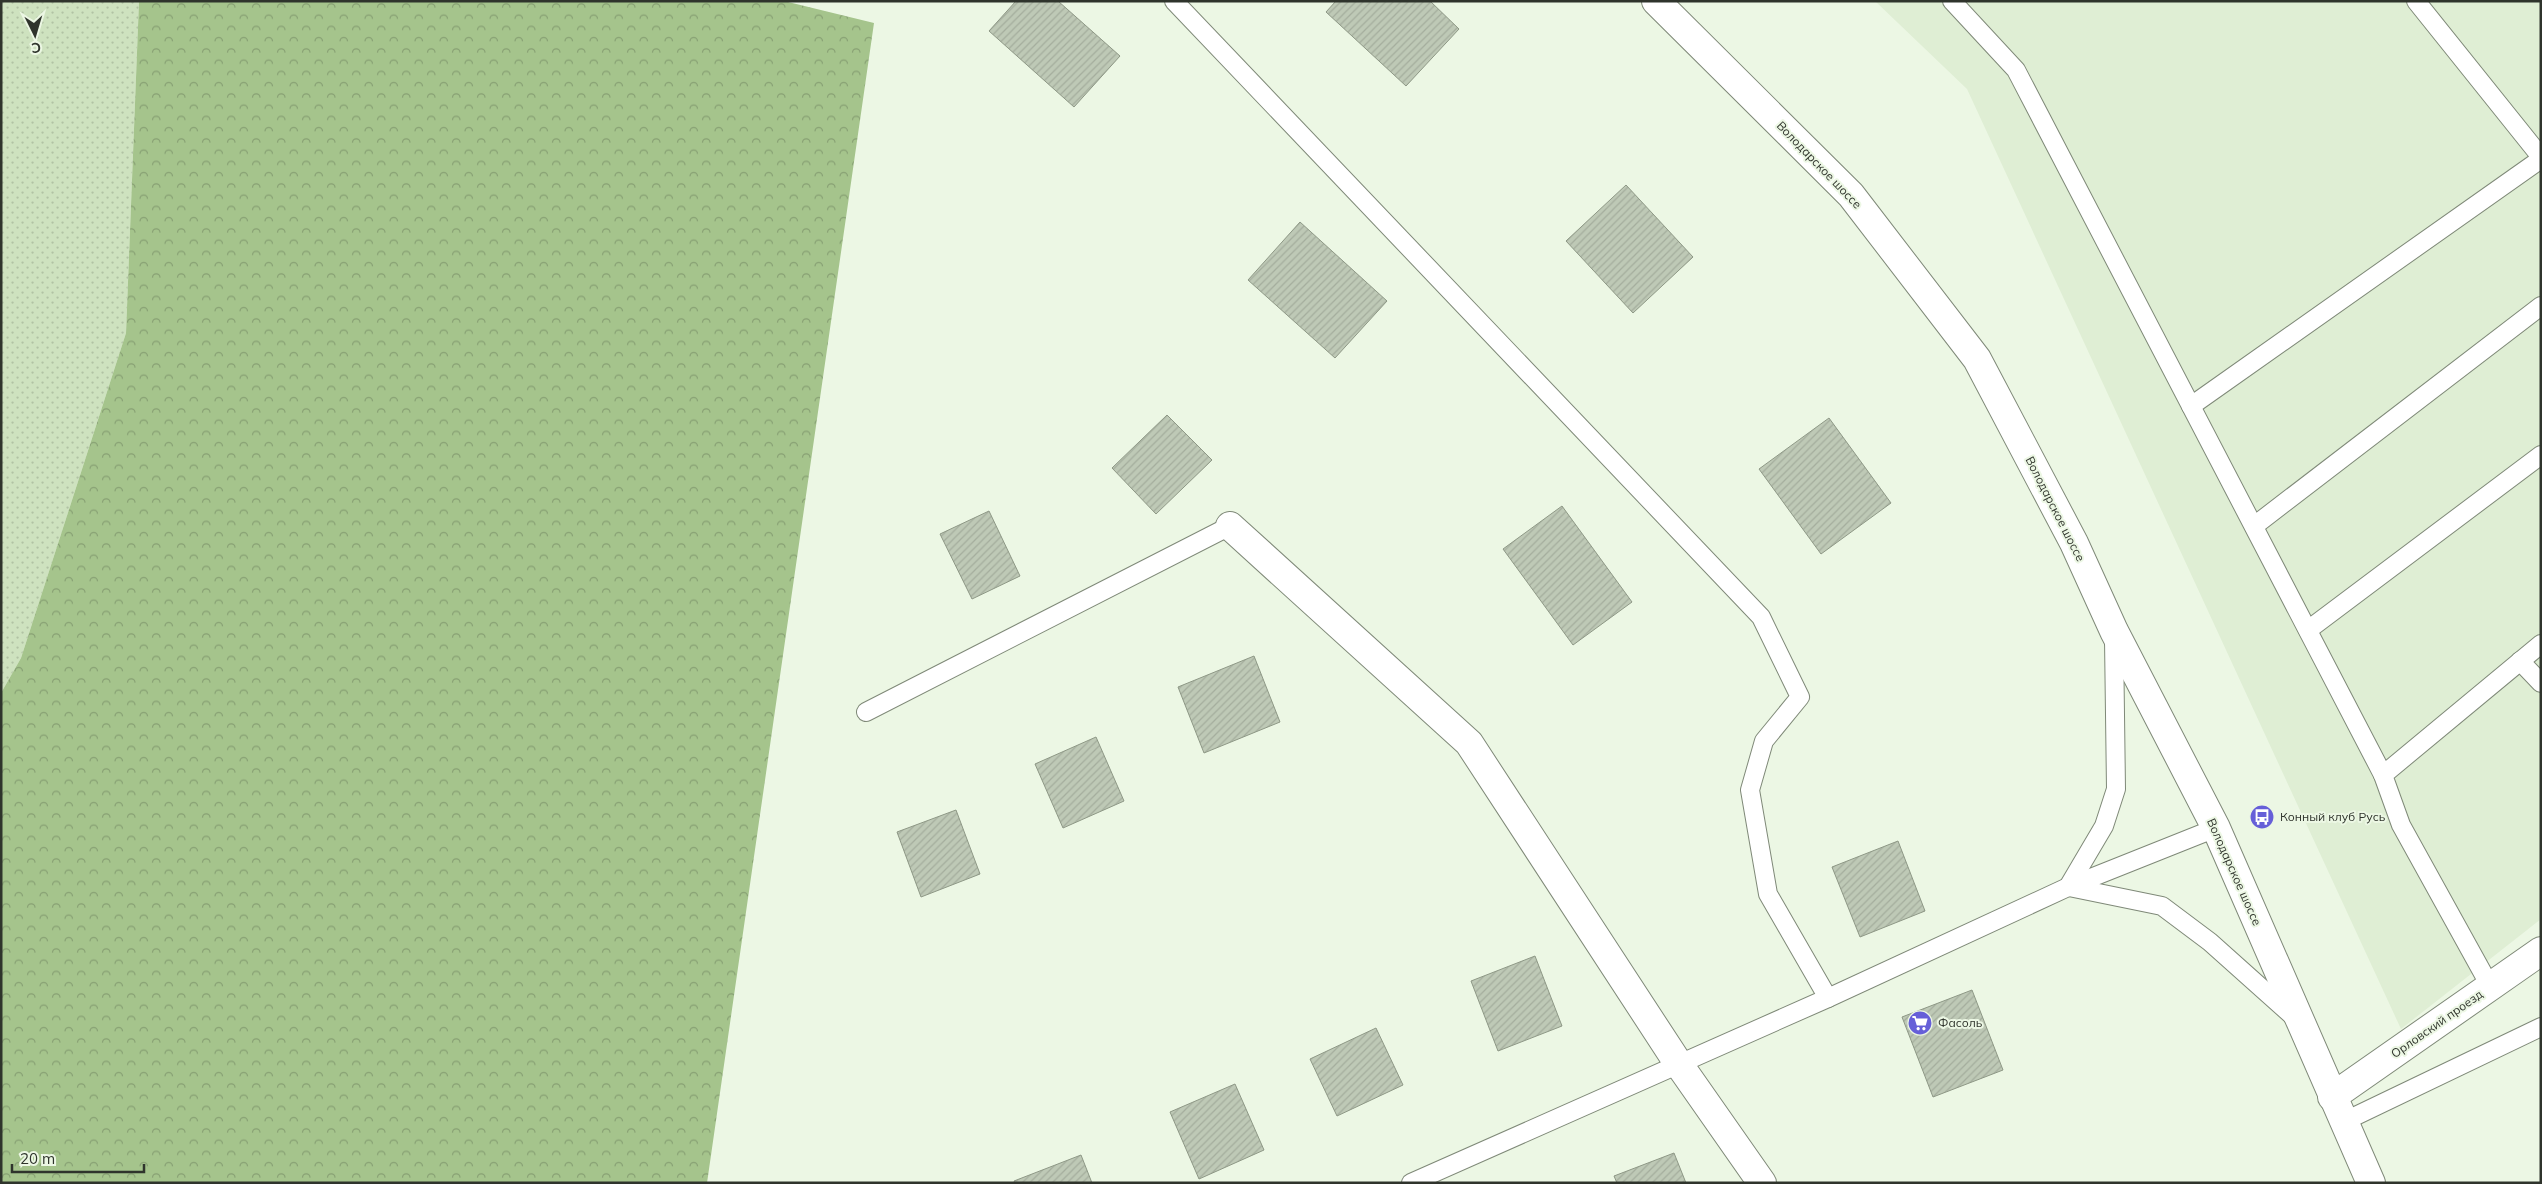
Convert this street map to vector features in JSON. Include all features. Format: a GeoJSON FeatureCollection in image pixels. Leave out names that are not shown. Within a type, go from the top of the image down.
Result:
{"type":"FeatureCollection","features":[{"type":"Feature","properties":{"kind":"main road","name":"Володарское шоссе"},"geometry":{"type":"LineString","coordinates":[[1656,1],[1850,195],[1977,359],[2074,542],[2114,631],[2216,828],[2332,1097],[2372,1183]]}},
{"type":"Feature","properties":{"kind":"main road"},"geometry":{"type":"LineString","coordinates":[[1230,526],[1469,743],[1678,1064],[1762,1183]]}},
{"type":"Feature","properties":{"kind":"main road","name":"Орловский проезд"},"geometry":{"type":"LineString","coordinates":[[2332,1097],[2541,951]]}},
{"type":"Feature","properties":{"kind":"lane"},"geometry":{"type":"LineString","coordinates":[[1174,1],[1761,617],[1800,697],[1764,741],[1750,790],[1766,885],[1768,894],[1828,998]]}},
{"type":"Feature","properties":{"kind":"lane"},"geometry":{"type":"LineString","coordinates":[[1952,1],[2016,70],[2384,775],[2401,826],[2490,986]]}},
{"type":"Feature","properties":{"kind":"lane"},"geometry":{"type":"LineString","coordinates":[[2191,406],[2541,158],[2416,1]]}},
{"type":"Feature","properties":{"kind":"lane"},"geometry":{"type":"LineString","coordinates":[[2254,526],[2541,306]]}},
{"type":"Feature","properties":{"kind":"lane"},"geometry":{"type":"LineString","coordinates":[[2308,630],[2541,455]]}},
{"type":"Feature","properties":{"kind":"lane"},"geometry":{"type":"LineString","coordinates":[[866,712],[1230,526]]}},
{"type":"Feature","properties":{"kind":"lane"},"geometry":{"type":"LineString","coordinates":[[2068,887],[2104,826],[2116,789],[2114,631]]}},
{"type":"Feature","properties":{"kind":"lane"},"geometry":{"type":"LineString","coordinates":[[2384,775],[2541,644]]}},
{"type":"Feature","properties":{"kind":"lane"},"geometry":{"type":"LineString","coordinates":[[2520,661],[2541,683]]}},
{"type":"Feature","properties":{"kind":"lane"},"geometry":{"type":"LineString","coordinates":[[1411,1183],[1828,998],[2068,887],[2216,828]]}},
{"type":"Feature","properties":{"kind":"lane"},"geometry":{"type":"LineString","coordinates":[[2068,887],[2162,906],[2210,942],[2300,1023]]}},
{"type":"Feature","properties":{"kind":"lane"},"geometry":{"type":"LineString","coordinates":[[2343,1122],[2541,1027]]}},
{"type":"Feature","properties":{"kind":"shaded area"},"geometry":{"type":"Polygon","coordinates":[[[1,1],[139,1],[126,333],[21,658],[1,693],[1,1]]]}},
{"type":"Feature","properties":{"kind":"shaded area"},"geometry":{"type":"Polygon","coordinates":[[[1875,1],[2541,1],[2541,919],[2401,1029],[1967,89],[1875,1]]]}},
{"type":"Feature","properties":{"kind":"green space"},"geometry":{"type":"Polygon","coordinates":[[[139,1],[784,1],[874,23],[707,1183],[1,1183],[1,693],[21,658],[126,333],[139,1]]]}},
{"type":"Feature","properties":{"kind":"building"},"geometry":{"type":"Polygon","coordinates":[[[1016,1],[1058,1],[1120,56],[1074,107],[989,31],[1016,1]]]}},
{"type":"Feature","properties":{"kind":"building"},"geometry":{"type":"Polygon","coordinates":[[[1336,1],[1430,1],[1459,29],[1406,86],[1326,12],[1336,1]]]}},
{"type":"Feature","properties":{"kind":"building"},"geometry":{"type":"Polygon","coordinates":[[[1626,185],[1693,257],[1633,313],[1566,241],[1626,185]]]}},
{"type":"Feature","properties":{"kind":"building"},"geometry":{"type":"Polygon","coordinates":[[[1300,222],[1387,301],[1335,358],[1248,280],[1300,222]]]}},
{"type":"Feature","properties":{"kind":"building"},"geometry":{"type":"Polygon","coordinates":[[[1167,415],[1212,460],[1156,514],[1112,468],[1167,415]]]}},
{"type":"Feature","properties":{"kind":"building"},"geometry":{"type":"Polygon","coordinates":[[[1829,418],[1891,503],[1821,554],[1759,469],[1829,418]]]}},
{"type":"Feature","properties":{"kind":"building"},"geometry":{"type":"Polygon","coordinates":[[[1562,506],[1632,602],[1573,645],[1503,549],[1562,506]]]}},
{"type":"Feature","properties":{"kind":"building"},"geometry":{"type":"Polygon","coordinates":[[[989,511],[1020,576],[972,599],[940,534],[989,511]]]}},
{"type":"Feature","properties":{"kind":"building"},"geometry":{"type":"Polygon","coordinates":[[[1254,656],[1280,722],[1204,753],[1178,687],[1254,656]]]}},
{"type":"Feature","properties":{"kind":"building"},"geometry":{"type":"Polygon","coordinates":[[[1096,737],[1124,801],[1063,828],[1035,764],[1096,737]]]}},
{"type":"Feature","properties":{"kind":"building"},"geometry":{"type":"Polygon","coordinates":[[[956,810],[980,874],[921,897],[897,832],[956,810]]]}},
{"type":"Feature","properties":{"kind":"building"},"geometry":{"type":"Polygon","coordinates":[[[1898,841],[1925,911],[1860,937],[1832,867],[1898,841]]]}},
{"type":"Feature","properties":{"kind":"building"},"geometry":{"type":"Polygon","coordinates":[[[1535,956],[1562,1026],[1498,1051],[1471,981],[1535,956]]]}},
{"type":"Feature","properties":{"kind":"building"},"geometry":{"type":"Polygon","coordinates":[[[1972,990],[2003,1070],[1933,1097],[1902,1017],[1972,990]]]}},
{"type":"Feature","properties":{"kind":"building"},"geometry":{"type":"Polygon","coordinates":[[[1376,1028],[1403,1085],[1337,1116],[1310,1059],[1376,1028]]]}},
{"type":"Feature","properties":{"kind":"building"},"geometry":{"type":"Polygon","coordinates":[[[1235,1084],[1264,1150],[1199,1179],[1170,1112],[1235,1084]]]}},
{"type":"Feature","properties":{"kind":"building"},"geometry":{"type":"Polygon","coordinates":[[[1674,1153],[1686,1183],[1617,1183],[1614,1176],[1674,1153]]]}},
{"type":"Feature","properties":{"kind":"building"},"geometry":{"type":"Polygon","coordinates":[[[1081,1155],[1092,1183],[1015,1183],[1014,1181],[1081,1155]]]}},
{"type":"Feature","properties":{"kind":"place","name":"Конный клуб Русь"},"geometry":{"type":"Point","coordinates":[2262,817]}},
{"type":"Feature","properties":{"kind":"place","name":"Фасоль"},"geometry":{"type":"Point","coordinates":[1920,1023]}}]}
